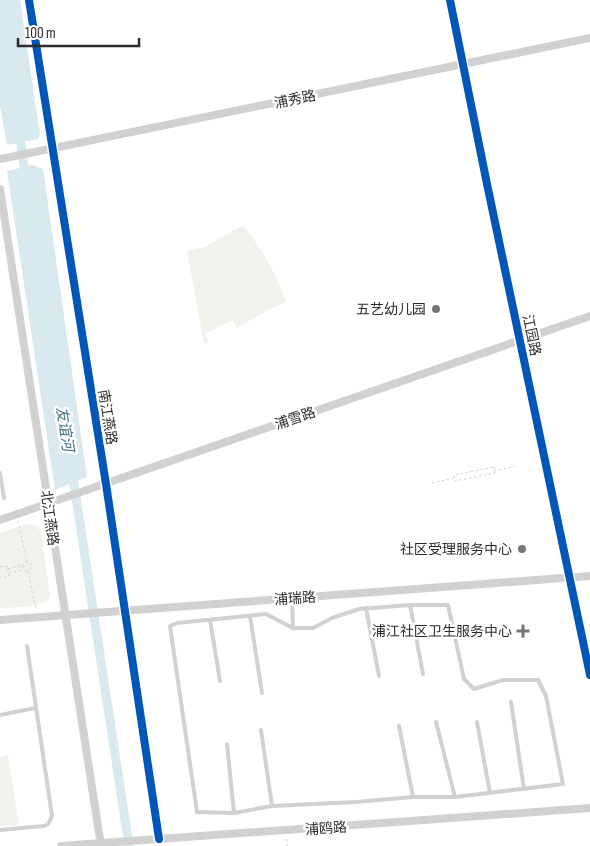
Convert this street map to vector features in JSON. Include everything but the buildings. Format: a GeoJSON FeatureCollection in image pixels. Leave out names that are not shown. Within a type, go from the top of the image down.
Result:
{"type":"FeatureCollection","features":[{"type":"Feature","properties":{"kind":"street","name":"南江燕路"},"geometry":{"type":"LineString","coordinates":[[29,0],[106,484],[159,839]]}},
{"type":"Feature","properties":{"kind":"street","name":"江园路"},"geometry":{"type":"LineString","coordinates":[[450,0],[590,675]]}},
{"type":"Feature","properties":{"kind":"street","name":"浦秀路"},"geometry":{"type":"LineString","coordinates":[[2,158],[590,38]]}},
{"type":"Feature","properties":{"kind":"street","name":"北江燕路"},"geometry":{"type":"LineString","coordinates":[[0,189],[101,844]]}},
{"type":"Feature","properties":{"kind":"street","name":"浦雪路"},"geometry":{"type":"LineString","coordinates":[[0,520],[590,316]]}},
{"type":"Feature","properties":{"kind":"street","name":"浦瑞路"},"geometry":{"type":"LineString","coordinates":[[0,620],[590,576]]}},
{"type":"Feature","properties":{"kind":"street","name":"浦鸥路"},"geometry":{"type":"LineString","coordinates":[[62,846],[590,808]]}},
{"type":"Feature","properties":{"kind":"lane"},"geometry":{"type":"LineString","coordinates":[[0,473],[4,498]]}},
{"type":"Feature","properties":{"kind":"lane"},"geometry":{"type":"LineString","coordinates":[[292,598],[293,628]]}},
{"type":"Feature","properties":{"kind":"lane"},"geometry":{"type":"LineString","coordinates":[[410,605],[423,674]]}},
{"type":"Feature","properties":{"kind":"lane"},"geometry":{"type":"LineString","coordinates":[[410,605],[448,605],[464,679],[474,689],[502,680],[538,680],[546,696],[562,784],[455,797],[413,797],[272,806],[234,812],[197,812],[170,626],[177,623],[266,614],[293,628],[313,628],[332,618],[359,609],[410,605]]}},
{"type":"Feature","properties":{"kind":"lane"},"geometry":{"type":"LineString","coordinates":[[366,608],[379,676]]}},
{"type":"Feature","properties":{"kind":"lane"},"geometry":{"type":"LineString","coordinates":[[250,616],[262,694]]}},
{"type":"Feature","properties":{"kind":"lane"},"geometry":{"type":"LineString","coordinates":[[210,620],[220,681]]}},
{"type":"Feature","properties":{"kind":"lane"},"geometry":{"type":"LineString","coordinates":[[0,830],[44,826],[51,821],[52,816],[27,646]]}},
{"type":"Feature","properties":{"kind":"lane"},"geometry":{"type":"LineString","coordinates":[[511,702],[524,789]]}},
{"type":"Feature","properties":{"kind":"lane"},"geometry":{"type":"LineString","coordinates":[[0,715],[35,708]]}},
{"type":"Feature","properties":{"kind":"lane"},"geometry":{"type":"LineString","coordinates":[[436,722],[455,797]]}},
{"type":"Feature","properties":{"kind":"lane"},"geometry":{"type":"LineString","coordinates":[[477,722],[490,793]]}},
{"type":"Feature","properties":{"kind":"lane"},"geometry":{"type":"LineString","coordinates":[[399,726],[413,797]]}},
{"type":"Feature","properties":{"kind":"lane"},"geometry":{"type":"LineString","coordinates":[[261,730],[272,806]]}},
{"type":"Feature","properties":{"kind":"lane"},"geometry":{"type":"LineString","coordinates":[[227,744],[234,812]]}},
{"type":"Feature","properties":{"kind":"path"},"geometry":{"type":"LineString","coordinates":[[455,478],[455,481],[494,473],[494,471],[515,466]]}},
{"type":"Feature","properties":{"kind":"path"},"geometry":{"type":"LineString","coordinates":[[455,478],[454,475],[494,467],[494,471]]}},
{"type":"Feature","properties":{"kind":"path"},"geometry":{"type":"LineString","coordinates":[[432,483],[455,478]]}},
{"type":"Feature","properties":{"kind":"path"},"geometry":{"type":"LineString","coordinates":[[16,514],[26,562],[30,563],[31,566],[28,571],[37,617]]}},
{"type":"Feature","properties":{"kind":"path"},"geometry":{"type":"LineString","coordinates":[[7,569],[23,565],[26,562]]}},
{"type":"Feature","properties":{"kind":"path"},"geometry":{"type":"LineString","coordinates":[[23,565],[24,569]]}},
{"type":"Feature","properties":{"kind":"path"},"geometry":{"type":"LineString","coordinates":[[0,567],[7,566],[9,576],[0,578]]}},
{"type":"Feature","properties":{"kind":"path"},"geometry":{"type":"LineString","coordinates":[[8,573],[24,569],[28,571]]}},
{"type":"Feature","properties":{"kind":"shaded area"},"geometry":{"type":"Polygon","coordinates":[[[243,225],[268,262],[286,302],[237,328],[233,320],[205,334],[208,342],[204,344],[187,251],[205,247],[243,225]]]}},
{"type":"Feature","properties":{"kind":"shaded area"},"geometry":{"type":"Polygon","coordinates":[[[26,524],[36,525],[41,532],[50,596],[42,603],[35,605],[0,608],[0,533],[26,524]]]}},
{"type":"Feature","properties":{"kind":"shaded area"},"geometry":{"type":"Polygon","coordinates":[[[8,755],[19,825],[0,826],[0,757],[8,755]]]}},
{"type":"Feature","properties":{"kind":"water"},"geometry":{"type":"Polygon","coordinates":[[[0,0],[20,0],[40,134],[38,139],[7,145],[0,105],[0,0]]]}},
{"type":"Feature","properties":{"kind":"water"},"geometry":{"type":"Polygon","coordinates":[[[32,165],[43,169],[87,477],[55,490],[7,171],[32,165]]]}},
{"type":"Feature","properties":{"kind":"waterway","name":"友谊河"},"geometry":{"type":"LineString","coordinates":[[19,132],[26,179]]}},
{"type":"Feature","properties":{"kind":"waterway","name":"友谊河"},"geometry":{"type":"LineString","coordinates":[[72,471],[129,846]]}},
{"type":"Feature","properties":{"kind":"cycle path"},"geometry":{"type":"LineString","coordinates":[[29,0],[106,484],[159,839]]}},
{"type":"Feature","properties":{"kind":"cycle path"},"geometry":{"type":"LineString","coordinates":[[450,0],[590,675]]}},
{"type":"Feature","properties":{"kind":"place","name":"五艺幼儿园"},"geometry":{"type":"Point","coordinates":[436,309]}},
{"type":"Feature","properties":{"kind":"place","name":"社区受理服务中心"},"geometry":{"type":"Point","coordinates":[522,549]}},
{"type":"Feature","properties":{"kind":"place","name":"浦江社区卫生服务中心"},"geometry":{"type":"Point","coordinates":[523,631]}}]}
